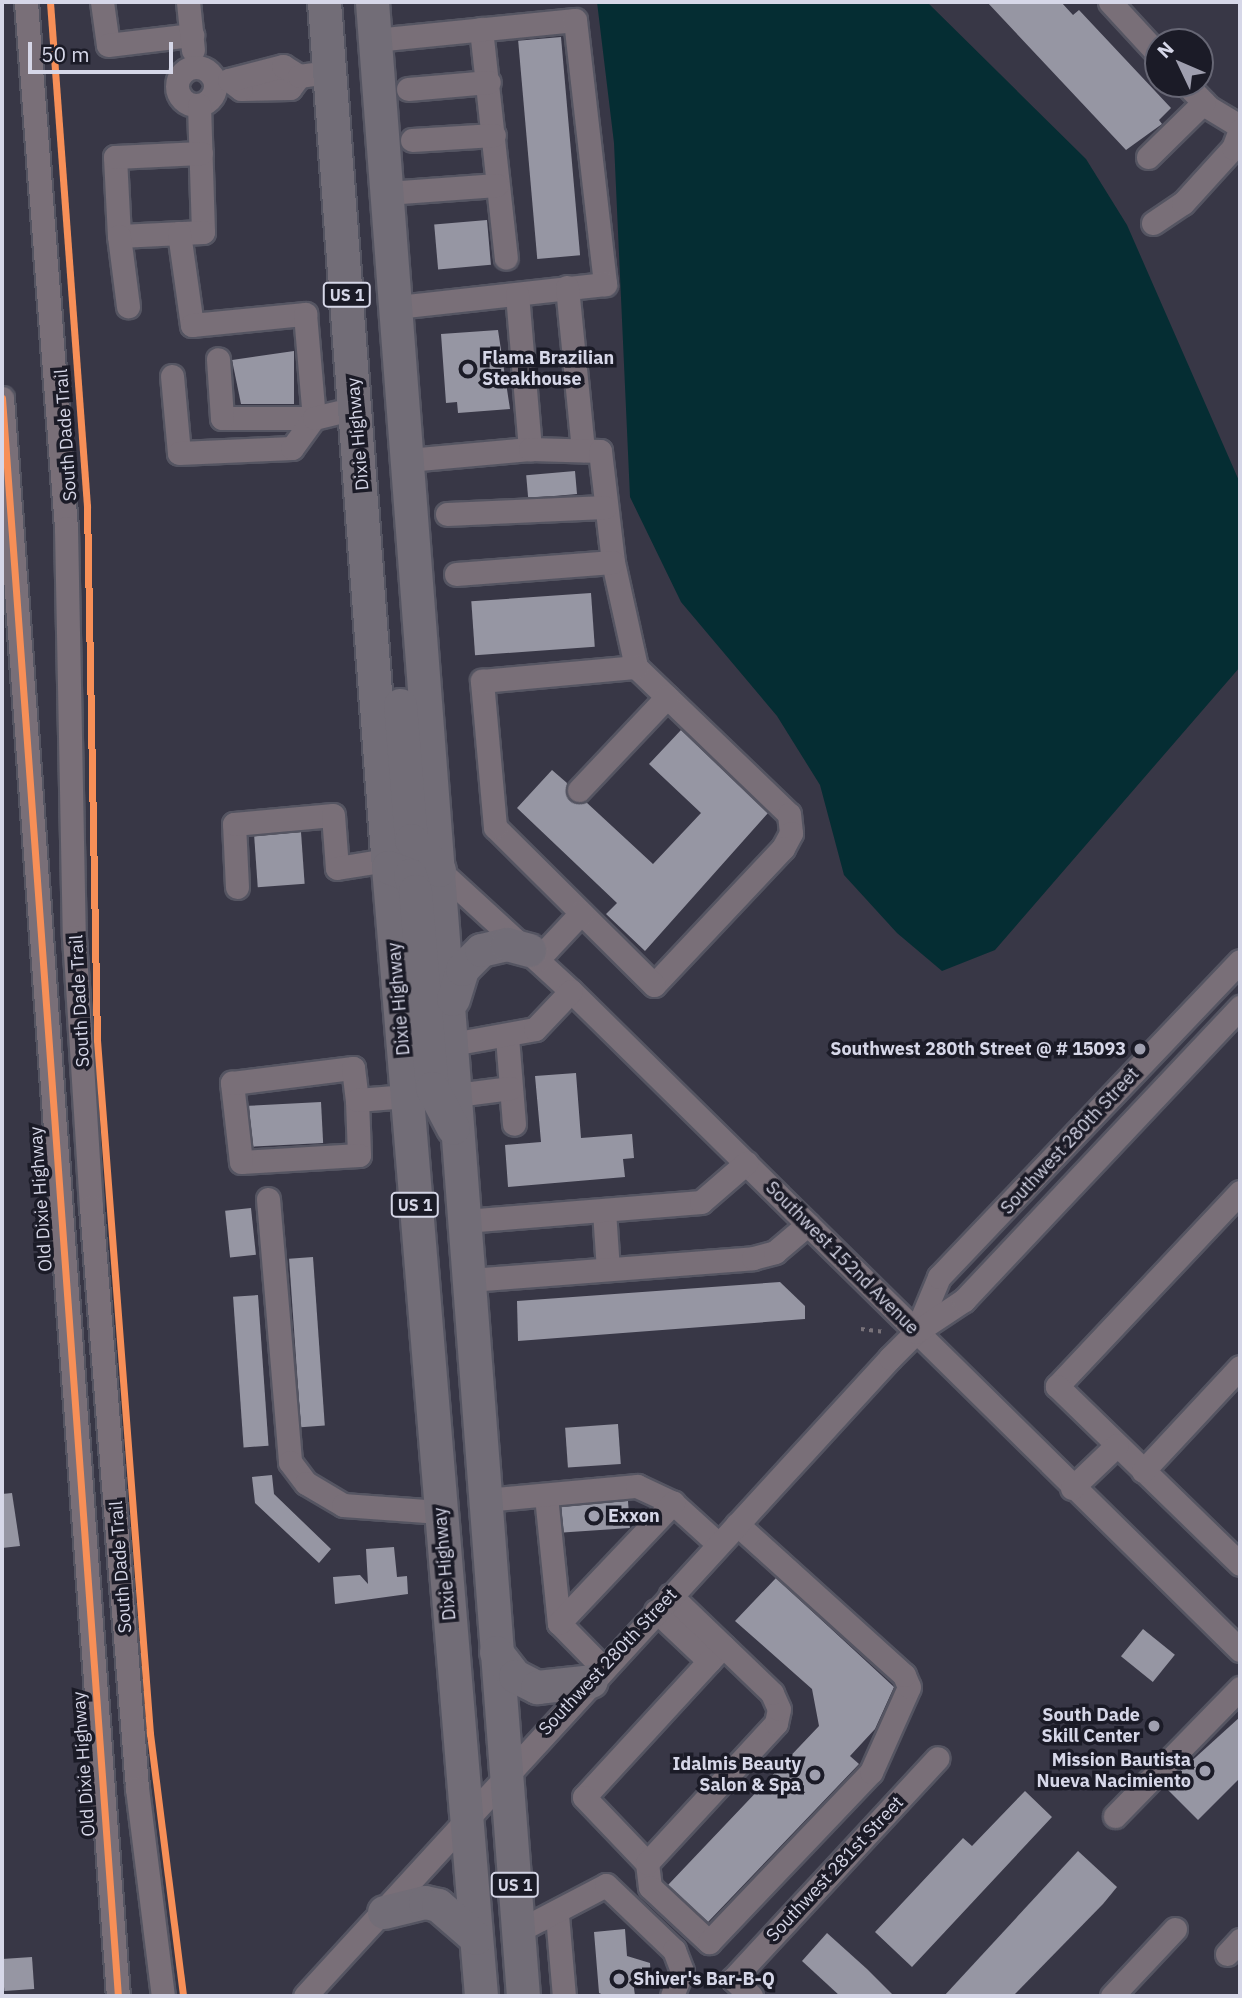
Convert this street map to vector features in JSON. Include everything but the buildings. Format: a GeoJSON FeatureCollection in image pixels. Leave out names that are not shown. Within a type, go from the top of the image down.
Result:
{"type":"FeatureCollection","features":[{"type":"Feature","properties":{"kind":"highway","name":"Dixie Highway"},"geometry":{"type":"LineString","coordinates":[[324,2],[314,74],[355,408],[370,589],[387,863],[481,1996]]}},
{"type":"Feature","properties":{"kind":"highway"},"geometry":{"type":"LineString","coordinates":[[339,2],[346,27],[358,163],[372,177],[386,185]]}},
{"type":"Feature","properties":{"kind":"highway","name":"US 1"},"geometry":{"type":"LineString","coordinates":[[372,2],[523,1996]]}},
{"type":"Feature","properties":{"kind":"highway"},"geometry":{"type":"LineString","coordinates":[[370,589],[391,634],[411,840],[439,870]]}},
{"type":"Feature","properties":{"kind":"highway"},"geometry":{"type":"LineString","coordinates":[[387,863],[410,874],[415,891],[432,1088],[460,1143]]}},
{"type":"Feature","properties":{"kind":"highway"},"geometry":{"type":"LineString","coordinates":[[450,1008],[462,969],[481,950],[507,944],[533,954]]}},
{"type":"Feature","properties":{"kind":"highway"},"geometry":{"type":"LineString","coordinates":[[440,1512],[460,1524],[480,1727],[506,1773]]}},
{"type":"Feature","properties":{"kind":"highway"},"geometry":{"type":"LineString","coordinates":[[496,1652],[516,1676],[537,1687],[597,1674]]}},
{"type":"Feature","properties":{"kind":"highway"},"geometry":{"type":"LineString","coordinates":[[467,1820],[489,1852],[495,1876],[505,1996]]}},
{"type":"Feature","properties":{"kind":"highway"},"geometry":{"type":"LineString","coordinates":[[384,1912],[425,1902],[438,1905],[476,1938]]}},
{"type":"Feature","properties":{"kind":"street"},"geometry":{"type":"LineString","coordinates":[[26,2],[66,528],[74,937],[91,1207],[137,1788],[163,1996]]}},
{"type":"Feature","properties":{"kind":"street"},"geometry":{"type":"LineString","coordinates":[[102,2],[108,45],[192,35]]}},
{"type":"Feature","properties":{"kind":"street"},"geometry":{"type":"LineString","coordinates":[[188,2],[196,67]]}},
{"type":"Feature","properties":{"kind":"street"},"geometry":{"type":"LineString","coordinates":[[1110,2],[1144,39]]}},
{"type":"Feature","properties":{"kind":"street"},"geometry":{"type":"LineString","coordinates":[[375,40],[575,20],[605,284],[567,286],[396,307]]}},
{"type":"Feature","properties":{"kind":"street"},"geometry":{"type":"LineString","coordinates":[[481,29],[489,82],[506,258]]}},
{"type":"Feature","properties":{"kind":"street"},"geometry":{"type":"LineString","coordinates":[[222,81],[208,71],[196,67],[180,76],[177,88],[187,103],[199,105],[210,99],[222,81],[283,66],[314,74]]}},
{"type":"Feature","properties":{"kind":"street"},"geometry":{"type":"LineString","coordinates":[[408,89],[489,82]]}},
{"type":"Feature","properties":{"kind":"street"},"geometry":{"type":"LineString","coordinates":[[1153,223],[1183,204],[1233,148],[1240,128],[1200,98]]}},
{"type":"Feature","properties":{"kind":"street"},"geometry":{"type":"LineString","coordinates":[[1148,157],[1204,102]]}},
{"type":"Feature","properties":{"kind":"street"},"geometry":{"type":"LineString","coordinates":[[119,236],[204,232],[199,105]]}},
{"type":"Feature","properties":{"kind":"street"},"geometry":{"type":"LineString","coordinates":[[412,140],[494,135]]}},
{"type":"Feature","properties":{"kind":"street"},"geometry":{"type":"LineString","coordinates":[[128,306],[119,236],[115,157],[201,153]]}},
{"type":"Feature","properties":{"kind":"street"},"geometry":{"type":"LineString","coordinates":[[386,185],[497,185]]}},
{"type":"Feature","properties":{"kind":"street"},"geometry":{"type":"LineString","coordinates":[[172,376],[179,453],[292,448],[314,418],[305,314],[192,325],[178,233]]}},
{"type":"Feature","properties":{"kind":"street"},"geometry":{"type":"LineString","coordinates":[[567,286],[583,450]]}},
{"type":"Feature","properties":{"kind":"street"},"geometry":{"type":"LineString","coordinates":[[517,294],[530,449]]}},
{"type":"Feature","properties":{"kind":"street"},"geometry":{"type":"LineString","coordinates":[[218,359],[222,418],[314,418],[355,408]]}},
{"type":"Feature","properties":{"kind":"street","name":"Old Dixie Highway"},"geometry":{"type":"LineString","coordinates":[[2,398],[8,565],[118,1996]]}},
{"type":"Feature","properties":{"kind":"street"},"geometry":{"type":"LineString","coordinates":[[408,460],[530,449],[600,451],[612,562],[636,667],[789,814],[791,833],[783,848],[654,985],[495,827],[482,681],[636,667]]}},
{"type":"Feature","properties":{"kind":"street"},"geometry":{"type":"LineString","coordinates":[[447,514],[605,507]]}},
{"type":"Feature","properties":{"kind":"street"},"geometry":{"type":"LineString","coordinates":[[456,574],[612,562]]}},
{"type":"Feature","properties":{"kind":"street"},"geometry":{"type":"LineString","coordinates":[[579,790],[667,697]]}},
{"type":"Feature","properties":{"kind":"street"},"geometry":{"type":"LineString","coordinates":[[237,887],[234,824],[333,815],[337,868],[387,863]]}},
{"type":"Feature","properties":{"kind":"street","name":"Southwest 152nd Avenue"},"geometry":{"type":"LineString","coordinates":[[439,870],[571,991],[1072,1488],[1240,1650]]}},
{"type":"Feature","properties":{"kind":"street"},"geometry":{"type":"LineString","coordinates":[[533,954],[581,914]]}},
{"type":"Feature","properties":{"kind":"street","name":"Southwest 280th Street"},"geometry":{"type":"LineString","coordinates":[[916,1332],[939,1277],[1052,1162],[1240,961]]}},
{"type":"Feature","properties":{"kind":"street"},"geometry":{"type":"LineString","coordinates":[[452,1044],[507,1037],[535,1028],[571,991]]}},
{"type":"Feature","properties":{"kind":"street","name":"Southwest 280th Street"},"geometry":{"type":"LineString","coordinates":[[304,1996],[384,1912],[597,1674],[916,1332],[964,1300],[1240,1007]]}},
{"type":"Feature","properties":{"kind":"street"},"geometry":{"type":"LineString","coordinates":[[1170,1035],[1193,1057]]}},
{"type":"Feature","properties":{"kind":"street"},"geometry":{"type":"LineString","coordinates":[[507,1037],[514,1124]]}},
{"type":"Feature","properties":{"kind":"street"},"geometry":{"type":"LineString","coordinates":[[352,1068],[357,1100],[359,1155],[241,1162],[232,1083],[352,1068]]}},
{"type":"Feature","properties":{"kind":"street"},"geometry":{"type":"LineString","coordinates":[[456,1095],[511,1088]]}},
{"type":"Feature","properties":{"kind":"street"},"geometry":{"type":"LineString","coordinates":[[357,1100],[407,1096]]}},
{"type":"Feature","properties":{"kind":"street"},"geometry":{"type":"LineString","coordinates":[[1052,1162],[1074,1183]]}},
{"type":"Feature","properties":{"kind":"street"},"geometry":{"type":"LineString","coordinates":[[466,1222],[701,1202],[746,1163]]}},
{"type":"Feature","properties":{"kind":"street"},"geometry":{"type":"LineString","coordinates":[[1236,1553],[1143,1471],[1057,1386],[1240,1192]]}},
{"type":"Feature","properties":{"kind":"street"},"geometry":{"type":"LineString","coordinates":[[268,1199],[290,1462],[306,1483],[343,1505],[440,1512]]}},
{"type":"Feature","properties":{"kind":"street"},"geometry":{"type":"LineString","coordinates":[[604,1211],[607,1269]]}},
{"type":"Feature","properties":{"kind":"street"},"geometry":{"type":"LineString","coordinates":[[470,1280],[764,1256],[808,1224]]}},
{"type":"Feature","properties":{"kind":"street"},"geometry":{"type":"LineString","coordinates":[[1143,1471],[1240,1367]]}},
{"type":"Feature","properties":{"kind":"street"},"geometry":{"type":"LineString","coordinates":[[1072,1488],[1117,1445]]}},
{"type":"Feature","properties":{"kind":"street"},"geometry":{"type":"LineString","coordinates":[[485,1500],[637,1486],[673,1503],[718,1544]]}},
{"type":"Feature","properties":{"kind":"street"},"geometry":{"type":"LineString","coordinates":[[546,1496],[559,1623],[597,1674]]}},
{"type":"Feature","properties":{"kind":"street"},"geometry":{"type":"LineString","coordinates":[[559,1623],[673,1503]]}},
{"type":"Feature","properties":{"kind":"street"},"geometry":{"type":"LineString","coordinates":[[716,1653],[584,1797],[647,1863],[650,1887],[704,1941],[717,1939],[871,1772],[909,1687],[904,1675],[737,1524]]}},
{"type":"Feature","properties":{"kind":"street"},"geometry":{"type":"LineString","coordinates":[[647,1863],[776,1723],[779,1709],[772,1693],[716,1653],[663,1603]]}},
{"type":"Feature","properties":{"kind":"street"},"geometry":{"type":"LineString","coordinates":[[1115,1816],[1240,1688]]}},
{"type":"Feature","properties":{"kind":"street","name":"Southwest 281st Street"},"geometry":{"type":"LineString","coordinates":[[751,1996],[733,1979],[938,1758]]}},
{"type":"Feature","properties":{"kind":"street"},"geometry":{"type":"LineString","coordinates":[[518,1931],[557,1915],[606,1885],[674,1950],[682,1971],[672,1996]]}},
{"type":"Feature","properties":{"kind":"street"},"geometry":{"type":"LineString","coordinates":[[557,1915],[564,1996]]}},
{"type":"Feature","properties":{"kind":"street"},"geometry":{"type":"LineString","coordinates":[[1112,1996],[1175,1929]]}},
{"type":"Feature","properties":{"kind":"path"},"geometry":{"type":"LineString","coordinates":[[861,1329],[885,1332]]}},
{"type":"Feature","properties":{"kind":"shaded area"},"geometry":{"type":"Polygon","coordinates":[[[597,2],[927,2],[1086,159],[1127,225],[1240,483],[1240,667],[995,950],[942,971],[897,933],[844,875],[820,785],[777,716],[681,602],[630,497],[614,143],[597,2]]]}},
{"type":"Feature","properties":{"kind":"cycle path","name":"South Dade Trail"},"geometry":{"type":"LineString","coordinates":[[50,2],[87,506],[97,1040],[150,1734],[183,1996]]}},
{"type":"Feature","properties":{"kind":"cycle path"},"geometry":{"type":"LineString","coordinates":[[2,398],[118,1996]]}},
{"type":"Feature","properties":{"kind":"place","name":"Flama Brazilian Steakhouse"},"geometry":{"type":"Point","coordinates":[468,369]}},
{"type":"Feature","properties":{"kind":"place","name":"Southwest 280th Street @ # 15093"},"geometry":{"type":"Point","coordinates":[1140,1049]}},
{"type":"Feature","properties":{"kind":"place","name":"Exxon"},"geometry":{"type":"Point","coordinates":[594,1516]}},
{"type":"Feature","properties":{"kind":"place","name":"South Dade Skill Center"},"geometry":{"type":"Point","coordinates":[1154,1726]}},
{"type":"Feature","properties":{"kind":"place","name":"Mission Bautista Nueva Nacimiento"},"geometry":{"type":"Point","coordinates":[1205,1771]}},
{"type":"Feature","properties":{"kind":"place","name":"Idalmis Beauty Salon & Spa"},"geometry":{"type":"Point","coordinates":[815,1775]}},
{"type":"Feature","properties":{"kind":"place","name":"Shiver's Bar-B-Q"},"geometry":{"type":"Point","coordinates":[619,1979]}}]}
